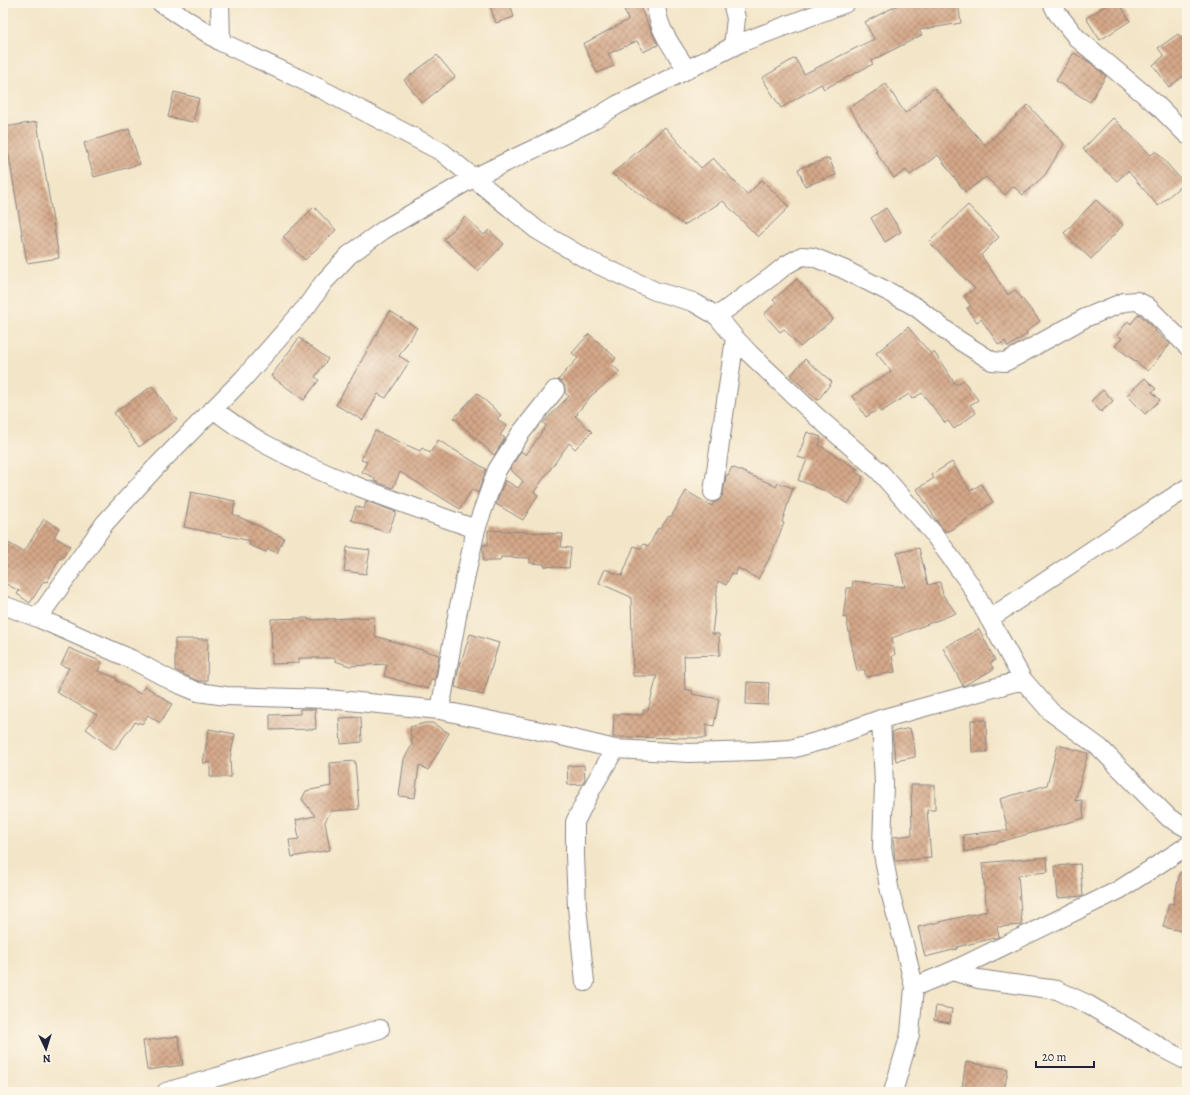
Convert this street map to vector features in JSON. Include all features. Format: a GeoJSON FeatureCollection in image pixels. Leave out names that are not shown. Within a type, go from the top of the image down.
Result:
{"type":"FeatureCollection","features":[{"type":"Feature","properties":{"kind":"street"},"geometry":{"type":"LineString","coordinates":[[161,3],[221,42],[317,87],[442,152],[537,230],[588,260],[655,291],[693,302],[717,316],[735,338],[816,416],[879,470],[933,533],[970,584],[1023,680],[1051,712],[1100,748],[1169,818],[1187,828]]}},
{"type":"Feature","properties":{"kind":"street"},"geometry":{"type":"LineString","coordinates":[[220,3],[221,42]]}},
{"type":"Feature","properties":{"kind":"street"},"geometry":{"type":"LineString","coordinates":[[656,3],[656,13],[662,30],[687,70]]}},
{"type":"Feature","properties":{"kind":"street"},"geometry":{"type":"LineString","coordinates":[[38,618],[105,523],[155,468],[214,410],[307,306],[324,282],[349,255],[385,229],[473,178],[586,124],[618,105],[733,47],[846,3]]}},
{"type":"Feature","properties":{"kind":"street"},"geometry":{"type":"LineString","coordinates":[[1052,3],[1057,14],[1077,38],[1157,105],[1187,135]]}},
{"type":"Feature","properties":{"kind":"street"},"geometry":{"type":"LineString","coordinates":[[733,47],[734,10]]}},
{"type":"Feature","properties":{"kind":"street"},"geometry":{"type":"LineString","coordinates":[[734,10],[767,33]]}},
{"type":"Feature","properties":{"kind":"street"},"geometry":{"type":"LineString","coordinates":[[717,316],[772,277],[786,265],[802,256],[813,256],[844,269],[916,307],[957,338],[992,361],[1005,362],[1085,318],[1124,302],[1137,301],[1147,306],[1187,346]]}},
{"type":"Feature","properties":{"kind":"street"},"geometry":{"type":"LineString","coordinates":[[713,492],[735,338]]}},
{"type":"Feature","properties":{"kind":"street"},"geometry":{"type":"LineString","coordinates":[[440,710],[458,611],[476,529],[497,470],[520,434],[555,390]]}},
{"type":"Feature","properties":{"kind":"street"},"geometry":{"type":"LineString","coordinates":[[214,410],[266,445],[324,474],[476,529]]}},
{"type":"Feature","properties":{"kind":"street"},"geometry":{"type":"LineString","coordinates":[[989,619],[1187,488]]}},
{"type":"Feature","properties":{"kind":"street"},"geometry":{"type":"LineString","coordinates":[[3,605],[38,618],[131,659],[176,683],[198,692],[226,696],[328,699],[440,710],[536,730],[615,749],[689,753],[791,749],[823,740],[881,719],[1023,680]]}},
{"type":"Feature","properties":{"kind":"street"},"geometry":{"type":"LineString","coordinates":[[881,719],[884,784],[882,848],[890,892],[914,987],[910,1034],[893,1092]]}},
{"type":"Feature","properties":{"kind":"street"},"geometry":{"type":"LineString","coordinates":[[585,982],[577,907],[575,822],[591,790],[615,749]]}},
{"type":"Feature","properties":{"kind":"street"},"geometry":{"type":"LineString","coordinates":[[914,987],[952,971],[1119,890],[1187,846]]}},
{"type":"Feature","properties":{"kind":"street"},"geometry":{"type":"LineString","coordinates":[[952,971],[978,979],[1057,990],[1087,1004],[1187,1061]]}},
{"type":"Feature","properties":{"kind":"street"},"geometry":{"type":"LineString","coordinates":[[166,1092],[380,1029]]}},
{"type":"Feature","properties":{"kind":"building"},"geometry":{"type":"Polygon","coordinates":[[[489,3],[510,3],[514,17],[496,23],[489,3]]]}},
{"type":"Feature","properties":{"kind":"building"},"geometry":{"type":"Polygon","coordinates":[[[622,3],[638,3],[658,45],[643,52],[637,41],[608,54],[614,66],[597,73],[583,44],[628,20],[622,3]]]}},
{"type":"Feature","properties":{"kind":"building"},"geometry":{"type":"Polygon","coordinates":[[[902,3],[958,3],[961,23],[919,30],[922,35],[871,61],[873,64],[824,89],[821,84],[781,108],[762,78],[795,58],[804,74],[874,39],[865,22],[902,3]]]}},
{"type":"Feature","properties":{"kind":"building"},"geometry":{"type":"Polygon","coordinates":[[[1110,3],[1119,3],[1130,21],[1100,40],[1086,18],[1110,3]]]}},
{"type":"Feature","properties":{"kind":"building"},"geometry":{"type":"Polygon","coordinates":[[[1178,34],[1187,46],[1187,73],[1169,87],[1153,65],[1164,56],[1158,48],[1178,34]]]}},
{"type":"Feature","properties":{"kind":"building"},"geometry":{"type":"Polygon","coordinates":[[[1074,53],[1091,63],[1106,76],[1090,102],[1056,81],[1074,53]]]}},
{"type":"Feature","properties":{"kind":"building"},"geometry":{"type":"Polygon","coordinates":[[[437,55],[455,77],[422,103],[404,80],[437,55]]]}},
{"type":"Feature","properties":{"kind":"building"},"geometry":{"type":"Polygon","coordinates":[[[886,84],[905,113],[934,88],[985,145],[1028,105],[1064,144],[1045,175],[1023,195],[1013,186],[1005,195],[986,177],[965,192],[938,155],[910,175],[906,170],[894,178],[875,151],[877,150],[849,108],[886,84]]]}},
{"type":"Feature","properties":{"kind":"building"},"geometry":{"type":"Polygon","coordinates":[[[174,92],[199,98],[193,122],[168,117],[174,92]]]}},
{"type":"Feature","properties":{"kind":"building"},"geometry":{"type":"Polygon","coordinates":[[[1113,118],[1151,155],[1156,151],[1184,183],[1158,206],[1128,171],[1117,181],[1083,149],[1113,118]]]}},
{"type":"Feature","properties":{"kind":"building"},"geometry":{"type":"Polygon","coordinates":[[[37,122],[59,258],[27,263],[4,127],[37,122]]]}},
{"type":"Feature","properties":{"kind":"building"},"geometry":{"type":"Polygon","coordinates":[[[665,127],[701,168],[713,158],[747,195],[762,180],[789,207],[758,237],[723,201],[684,225],[612,174],[665,127]]]}},
{"type":"Feature","properties":{"kind":"building"},"geometry":{"type":"Polygon","coordinates":[[[129,129],[140,164],[94,177],[84,143],[129,129]]]}},
{"type":"Feature","properties":{"kind":"building"},"geometry":{"type":"Polygon","coordinates":[[[829,158],[836,175],[805,186],[798,169],[829,158]]]}},
{"type":"Feature","properties":{"kind":"building"},"geometry":{"type":"Polygon","coordinates":[[[1096,200],[1123,225],[1091,259],[1064,233],[1096,200]]]}},
{"type":"Feature","properties":{"kind":"building"},"geometry":{"type":"Polygon","coordinates":[[[968,205],[999,237],[981,255],[1008,295],[1015,290],[1040,321],[1026,332],[1027,334],[1008,347],[1005,341],[999,345],[981,319],[977,322],[967,308],[971,306],[964,296],[975,289],[929,242],[968,205]]]}},
{"type":"Feature","properties":{"kind":"building"},"geometry":{"type":"Polygon","coordinates":[[[314,207],[336,230],[305,260],[283,237],[314,207]]]}},
{"type":"Feature","properties":{"kind":"building"},"geometry":{"type":"Polygon","coordinates":[[[886,208],[901,232],[885,242],[871,218],[886,208]]]}},
{"type":"Feature","properties":{"kind":"building"},"geometry":{"type":"Polygon","coordinates":[[[465,217],[484,235],[489,230],[504,244],[478,271],[444,239],[465,217]]]}},
{"type":"Feature","properties":{"kind":"building"},"geometry":{"type":"Polygon","coordinates":[[[797,279],[833,319],[800,347],[784,329],[780,332],[764,314],[776,303],[773,300],[797,279]]]}},
{"type":"Feature","properties":{"kind":"building"},"geometry":{"type":"Polygon","coordinates":[[[390,311],[417,328],[399,356],[409,362],[386,398],[378,394],[363,420],[336,405],[390,311]]]}},
{"type":"Feature","properties":{"kind":"building"},"geometry":{"type":"Polygon","coordinates":[[[1139,314],[1170,344],[1148,371],[1115,346],[1122,338],[1117,335],[1128,321],[1131,324],[1139,314]]]}},
{"type":"Feature","properties":{"kind":"building"},"geometry":{"type":"Polygon","coordinates":[[[908,327],[931,354],[934,352],[956,385],[963,380],[978,400],[970,405],[976,413],[954,429],[948,421],[945,423],[922,393],[912,399],[909,394],[881,412],[879,409],[866,417],[852,396],[891,371],[876,353],[908,327]]]}},
{"type":"Feature","properties":{"kind":"building"},"geometry":{"type":"Polygon","coordinates":[[[589,334],[616,358],[611,364],[620,372],[591,396],[575,416],[592,432],[575,449],[569,443],[534,492],[538,495],[523,520],[496,504],[505,480],[518,488],[523,481],[510,469],[521,451],[526,455],[546,426],[543,423],[569,396],[565,393],[565,386],[558,380],[578,358],[572,353],[589,334]]]}},
{"type":"Feature","properties":{"kind":"building"},"geometry":{"type":"Polygon","coordinates":[[[299,338],[328,359],[315,377],[319,380],[304,400],[271,376],[299,338]]]}},
{"type":"Feature","properties":{"kind":"building"},"geometry":{"type":"Polygon","coordinates":[[[805,359],[832,382],[818,400],[790,376],[805,359]]]}},
{"type":"Feature","properties":{"kind":"building"},"geometry":{"type":"Polygon","coordinates":[[[1145,378],[1156,389],[1152,392],[1160,400],[1145,414],[1127,395],[1145,378]]]}},
{"type":"Feature","properties":{"kind":"building"},"geometry":{"type":"Polygon","coordinates":[[[152,386],[177,420],[139,447],[114,413],[152,386]]]}},
{"type":"Feature","properties":{"kind":"building"},"geometry":{"type":"Polygon","coordinates":[[[1103,390],[1113,401],[1101,412],[1091,401],[1103,390]]]}},
{"type":"Feature","properties":{"kind":"building"},"geometry":{"type":"Polygon","coordinates":[[[477,393],[501,415],[497,419],[507,426],[500,435],[505,438],[494,455],[454,418],[477,393]]]}},
{"type":"Feature","properties":{"kind":"building"},"geometry":{"type":"Polygon","coordinates":[[[375,431],[420,451],[422,448],[430,453],[438,440],[486,469],[478,493],[472,489],[460,509],[400,472],[393,488],[374,481],[375,478],[362,472],[367,462],[361,460],[375,431]]]}},
{"type":"Feature","properties":{"kind":"building"},"geometry":{"type":"Polygon","coordinates":[[[807,432],[821,437],[819,445],[857,469],[855,472],[863,477],[861,479],[863,480],[848,504],[830,493],[798,480],[807,460],[798,457],[807,432]]]}},
{"type":"Feature","properties":{"kind":"building"},"geometry":{"type":"Polygon","coordinates":[[[952,462],[970,491],[981,484],[993,502],[949,531],[944,531],[917,489],[934,478],[931,475],[952,462]]]}},
{"type":"Feature","properties":{"kind":"building"},"geometry":{"type":"Polygon","coordinates":[[[732,467],[776,487],[778,483],[793,488],[782,522],[784,523],[770,557],[758,579],[738,568],[735,575],[732,573],[726,585],[718,581],[712,634],[719,634],[720,655],[684,656],[685,689],[693,691],[692,694],[719,699],[714,726],[706,724],[706,738],[613,737],[614,714],[643,715],[643,710],[648,710],[657,676],[633,676],[631,597],[599,583],[605,569],[622,576],[634,546],[641,549],[643,544],[649,546],[658,528],[660,529],[669,516],[671,517],[686,491],[712,506],[714,502],[717,502],[723,493],[726,475],[728,475],[732,467]]]}},
{"type":"Feature","properties":{"kind":"building"},"geometry":{"type":"Polygon","coordinates":[[[191,492],[235,501],[233,514],[284,538],[277,553],[268,549],[266,552],[249,545],[251,541],[184,527],[191,492]]]}},
{"type":"Feature","properties":{"kind":"building"},"geometry":{"type":"Polygon","coordinates":[[[366,501],[396,512],[388,533],[351,520],[356,506],[364,509],[366,501]]]}},
{"type":"Feature","properties":{"kind":"building"},"geometry":{"type":"Polygon","coordinates":[[[44,519],[59,528],[54,537],[70,546],[62,559],[60,558],[47,582],[44,581],[30,603],[17,594],[19,591],[3,582],[3,540],[24,552],[44,519]]]}},
{"type":"Feature","properties":{"kind":"building"},"geometry":{"type":"Polygon","coordinates":[[[488,530],[563,534],[561,547],[571,548],[569,568],[530,563],[530,558],[501,557],[500,561],[483,561],[483,545],[488,545],[488,530]]]}},
{"type":"Feature","properties":{"kind":"building"},"geometry":{"type":"Polygon","coordinates":[[[347,547],[370,550],[366,574],[344,571],[347,547]]]}},
{"type":"Feature","properties":{"kind":"building"},"geometry":{"type":"Polygon","coordinates":[[[919,548],[928,585],[940,582],[943,595],[956,613],[892,638],[895,655],[892,656],[895,672],[866,677],[864,669],[857,671],[846,617],[843,618],[847,588],[852,588],[853,581],[905,587],[897,553],[919,548]]]}},
{"type":"Feature","properties":{"kind":"building"},"geometry":{"type":"Polygon","coordinates":[[[374,617],[375,636],[439,655],[435,680],[431,679],[428,689],[384,676],[387,664],[350,666],[335,661],[335,658],[299,658],[299,663],[272,664],[271,619],[308,618],[308,620],[374,617]]]}},
{"type":"Feature","properties":{"kind":"building"},"geometry":{"type":"Polygon","coordinates":[[[979,629],[995,660],[990,663],[994,669],[963,686],[943,648],[979,629]]]}},
{"type":"Feature","properties":{"kind":"building"},"geometry":{"type":"Polygon","coordinates":[[[470,634],[499,643],[483,695],[455,687],[460,661],[461,662],[470,634]]]}},
{"type":"Feature","properties":{"kind":"building"},"geometry":{"type":"Polygon","coordinates":[[[175,639],[208,639],[207,681],[198,681],[175,670],[175,639]]]}},
{"type":"Feature","properties":{"kind":"building"},"geometry":{"type":"Polygon","coordinates":[[[69,648],[102,662],[98,671],[117,678],[116,680],[140,694],[145,686],[172,704],[160,723],[148,715],[142,724],[135,722],[114,750],[86,729],[97,715],[56,692],[69,668],[61,665],[69,648]]]}},
{"type":"Feature","properties":{"kind":"building"},"geometry":{"type":"Polygon","coordinates":[[[747,682],[769,683],[768,705],[746,704],[747,682]]]}},
{"type":"Feature","properties":{"kind":"building"},"geometry":{"type":"Polygon","coordinates":[[[300,709],[315,709],[316,729],[270,730],[270,715],[300,714],[300,709]]]}},
{"type":"Feature","properties":{"kind":"building"},"geometry":{"type":"Polygon","coordinates":[[[361,717],[362,742],[341,744],[339,718],[361,717]]]}},
{"type":"Feature","properties":{"kind":"building"},"geometry":{"type":"Polygon","coordinates":[[[971,720],[986,720],[987,752],[972,752],[971,720]]]}},
{"type":"Feature","properties":{"kind":"building"},"geometry":{"type":"Polygon","coordinates":[[[425,723],[432,723],[449,733],[428,770],[419,765],[415,798],[399,796],[404,759],[412,745],[410,727],[425,723]]]}},
{"type":"Feature","properties":{"kind":"building"},"geometry":{"type":"Polygon","coordinates":[[[910,728],[915,757],[896,761],[892,732],[910,728]]]}},
{"type":"Feature","properties":{"kind":"building"},"geometry":{"type":"Polygon","coordinates":[[[209,729],[235,734],[230,758],[231,777],[210,777],[210,762],[203,763],[209,729]]]}},
{"type":"Feature","properties":{"kind":"building"},"geometry":{"type":"Polygon","coordinates":[[[1058,745],[1088,753],[1075,801],[1082,800],[1084,818],[965,852],[963,835],[1008,830],[1000,799],[1047,785],[1058,745]]]}},
{"type":"Feature","properties":{"kind":"building"},"geometry":{"type":"Polygon","coordinates":[[[355,761],[359,809],[331,811],[325,822],[330,850],[292,857],[289,840],[299,839],[296,820],[315,816],[302,799],[306,791],[331,786],[330,763],[355,761]]]}},
{"type":"Feature","properties":{"kind":"building"},"geometry":{"type":"Polygon","coordinates":[[[584,765],[585,780],[582,784],[568,785],[567,766],[584,765]]]}},
{"type":"Feature","properties":{"kind":"building"},"geometry":{"type":"Polygon","coordinates":[[[911,785],[935,785],[935,810],[927,810],[931,858],[895,861],[893,837],[912,835],[911,785]]]}},
{"type":"Feature","properties":{"kind":"building"},"geometry":{"type":"Polygon","coordinates":[[[1047,857],[1048,872],[1018,875],[1022,925],[997,927],[999,937],[957,947],[957,949],[925,957],[918,927],[987,911],[982,863],[1047,857]]]}},
{"type":"Feature","properties":{"kind":"building"},"geometry":{"type":"Polygon","coordinates":[[[1080,864],[1083,896],[1058,898],[1055,866],[1080,864]]]}},
{"type":"Feature","properties":{"kind":"building"},"geometry":{"type":"Polygon","coordinates":[[[1180,872],[1187,873],[1187,932],[1163,927],[1169,903],[1173,904],[1180,872]]]}},
{"type":"Feature","properties":{"kind":"building"},"geometry":{"type":"Polygon","coordinates":[[[936,1006],[952,1009],[950,1023],[934,1020],[936,1006]]]}},
{"type":"Feature","properties":{"kind":"building"},"geometry":{"type":"Polygon","coordinates":[[[178,1036],[183,1065],[147,1070],[143,1041],[178,1036]]]}},
{"type":"Feature","properties":{"kind":"building"},"geometry":{"type":"Polygon","coordinates":[[[966,1062],[1008,1069],[1004,1092],[962,1087],[966,1062]]]}}]}
